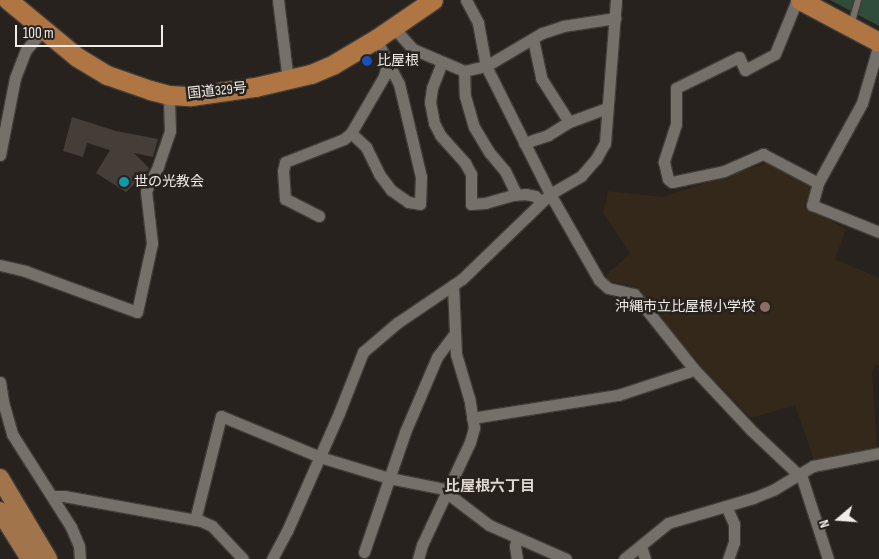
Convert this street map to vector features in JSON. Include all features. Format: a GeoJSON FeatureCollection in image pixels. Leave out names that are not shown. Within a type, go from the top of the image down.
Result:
{"type":"FeatureCollection","features":[{"type":"Feature","properties":{"kind":"highway","name":"国道329号"},"geometry":{"type":"LineString","coordinates":[[10,1],[77,57],[107,75],[136,86],[169,95],[222,93],[288,80],[334,64],[376,39],[433,0]]}},
{"type":"Feature","properties":{"kind":"highway"},"geometry":{"type":"LineString","coordinates":[[799,0],[879,43]]}},
{"type":"Feature","properties":{"kind":"main road"},"geometry":{"type":"LineString","coordinates":[[0,478],[48,559]]}},
{"type":"Feature","properties":{"kind":"main road"},"geometry":{"type":"LineString","coordinates":[[0,511],[30,559]]}},
{"type":"Feature","properties":{"kind":"street"},"geometry":{"type":"LineString","coordinates":[[278,0],[288,80]]}},
{"type":"Feature","properties":{"kind":"street"},"geometry":{"type":"LineString","coordinates":[[466,0],[478,23],[486,66],[550,194],[599,280],[608,288],[634,294],[693,368],[750,430],[775,450],[802,478],[828,559]]}},
{"type":"Feature","properties":{"kind":"street"},"geometry":{"type":"LineString","coordinates":[[272,559],[320,457],[363,352],[397,323],[453,285],[550,194],[581,176],[606,144],[616,0]]}},
{"type":"Feature","properties":{"kind":"street"},"geometry":{"type":"LineString","coordinates":[[799,0],[775,54],[745,70],[739,57],[676,88],[676,124],[664,162],[668,178],[672,182],[724,171],[763,154],[818,183]]}},
{"type":"Feature","properties":{"kind":"street"},"geometry":{"type":"LineString","coordinates":[[393,27],[413,49],[464,71],[486,66],[533,39],[563,26],[615,18]]}},
{"type":"Feature","properties":{"kind":"street"},"geometry":{"type":"LineString","coordinates":[[0,156],[15,78],[26,50],[43,30]]}},
{"type":"Feature","properties":{"kind":"street"},"geometry":{"type":"LineString","coordinates":[[351,133],[366,147],[379,174],[391,190],[408,202],[420,204],[421,177],[399,84],[376,39]]}},
{"type":"Feature","properties":{"kind":"street"},"geometry":{"type":"LineString","coordinates":[[533,39],[541,78],[569,122]]}},
{"type":"Feature","properties":{"kind":"street"},"geometry":{"type":"LineString","coordinates":[[879,43],[862,103],[818,183],[812,205],[879,232]]}},
{"type":"Feature","properties":{"kind":"street"},"geometry":{"type":"LineString","coordinates":[[319,216],[285,199],[283,171],[285,162],[344,139],[351,133],[384,76],[388,62]]}},
{"type":"Feature","properties":{"kind":"street"},"geometry":{"type":"LineString","coordinates":[[442,62],[432,88],[430,102],[434,122],[440,135],[466,163],[471,174],[471,204],[484,203],[516,194],[535,196],[541,202]]}},
{"type":"Feature","properties":{"kind":"street"},"geometry":{"type":"LineString","coordinates":[[464,71],[466,96],[474,127],[489,152],[505,171],[516,194]]}},
{"type":"Feature","properties":{"kind":"street"},"geometry":{"type":"LineString","coordinates":[[0,265],[25,271],[137,312],[152,243],[146,191],[158,166],[170,131],[169,95]]}},
{"type":"Feature","properties":{"kind":"street"},"geometry":{"type":"LineString","coordinates":[[524,143],[548,135],[569,122],[607,108]]}},
{"type":"Feature","properties":{"kind":"street"},"geometry":{"type":"LineString","coordinates":[[418,559],[422,545],[470,442],[474,428],[456,354],[453,285]]}},
{"type":"Feature","properties":{"kind":"street"},"geometry":{"type":"LineString","coordinates":[[364,552],[405,432],[437,357],[455,333]]}},
{"type":"Feature","properties":{"kind":"street"},"geometry":{"type":"LineString","coordinates":[[472,418],[618,395],[688,372],[693,368]]}},
{"type":"Feature","properties":{"kind":"street"},"geometry":{"type":"LineString","coordinates":[[0,382],[3,402],[12,434],[71,527],[79,546],[80,559]]}},
{"type":"Feature","properties":{"kind":"street"},"geometry":{"type":"LineString","coordinates":[[195,520],[221,416],[320,457],[389,478],[448,491],[488,525],[566,559]]}},
{"type":"Feature","properties":{"kind":"street"},"geometry":{"type":"LineString","coordinates":[[624,559],[668,523],[773,490],[813,466],[879,453]]}},
{"type":"Feature","properties":{"kind":"street"},"geometry":{"type":"LineString","coordinates":[[53,496],[64,496],[195,520],[212,526],[243,559]]}},
{"type":"Feature","properties":{"kind":"street"},"geometry":{"type":"LineString","coordinates":[[726,506],[734,524],[734,542],[728,559]]}},
{"type":"Feature","properties":{"kind":"street"},"geometry":{"type":"LineString","coordinates":[[517,538],[515,546],[517,559]]}},
{"type":"Feature","properties":{"kind":"street"},"geometry":{"type":"LineString","coordinates":[[641,546],[645,559]]}},
{"type":"Feature","properties":{"kind":"lane"},"geometry":{"type":"LineString","coordinates":[[851,27],[858,0]]}},
{"type":"Feature","properties":{"kind":"shaded area","name":"沖縄市立比屋根小学校"},"geometry":{"type":"Polygon","coordinates":[[[766,163],[811,185],[805,207],[846,229],[835,259],[879,278],[879,365],[876,365],[872,372],[877,449],[814,460],[795,405],[751,418],[708,374],[634,286],[609,281],[606,275],[630,254],[603,213],[608,191],[663,197],[766,163]]]}},
{"type":"Feature","properties":{"kind":"green space"},"geometry":{"type":"Polygon","coordinates":[[[830,0],[879,0],[879,26],[830,0]]]}},
{"type":"Feature","properties":{"kind":"building"},"geometry":{"type":"Polygon","coordinates":[[[72,117],[116,131],[158,139],[153,157],[134,153],[149,168],[147,172],[126,192],[96,173],[110,150],[87,143],[83,157],[63,151],[72,117]]]}},
{"type":"Feature","properties":{"kind":"place","name":"比屋根"},"geometry":{"type":"Point","coordinates":[367,61]}},
{"type":"Feature","properties":{"kind":"place","name":"世の光教会"},"geometry":{"type":"Point","coordinates":[124,182]}},
{"type":"Feature","properties":{"kind":"place","name":"沖縄市立比屋根小学校"},"geometry":{"type":"Point","coordinates":[765,307]}},
{"type":"Feature","properties":{"kind":"district","name":"比屋根六丁目"},"geometry":{"type":"Point","coordinates":[490,487]}}]}
